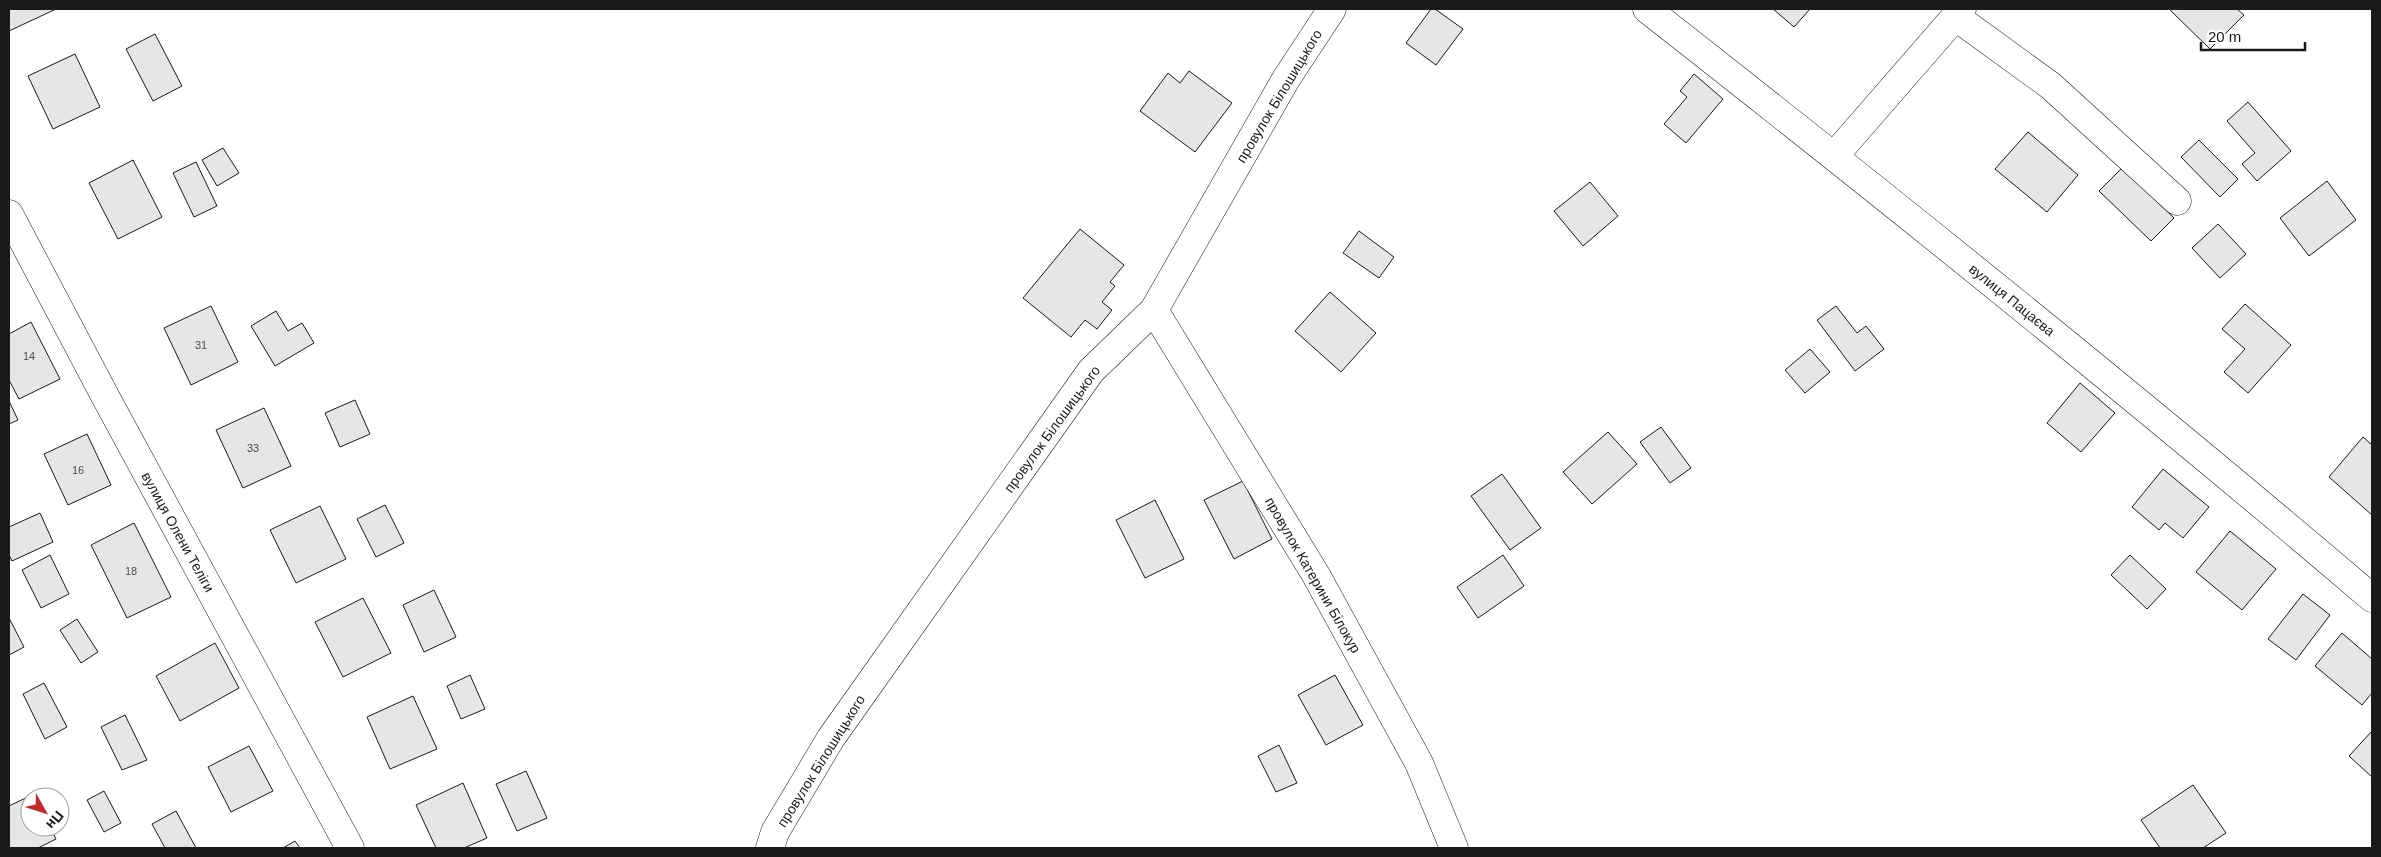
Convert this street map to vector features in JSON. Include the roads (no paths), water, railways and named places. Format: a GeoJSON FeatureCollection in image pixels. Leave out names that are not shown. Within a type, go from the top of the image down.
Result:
{"type":"FeatureCollection","features":[{"type":"Feature","properties":{"kind":"street","name":"провулок Білошицького"},"geometry":{"type":"LineString","coordinates":[[770,848],[776,832],[831,738],[1091,371],[1154,310],[1286,79],[1332,9]]}},
{"type":"Feature","properties":{"kind":"street","name":"вулиця Пацаєва"},"geometry":{"type":"LineString","coordinates":[[1647,9],[1835,156],[2062,340],[2372,598]]}},
{"type":"Feature","properties":{"kind":"street"},"geometry":{"type":"LineString","coordinates":[[1835,156],[1959,13],[2051,86],[2177,201]]}},
{"type":"Feature","properties":{"kind":"street","name":"вулиця Олени Теліги"},"geometry":{"type":"LineString","coordinates":[[9,214],[109,404],[350,848]]}},
{"type":"Feature","properties":{"kind":"street","name":"провулок Катерини Білокур"},"geometry":{"type":"LineString","coordinates":[[1154,310],[1316,575],[1419,763],[1454,848]]}}]}
